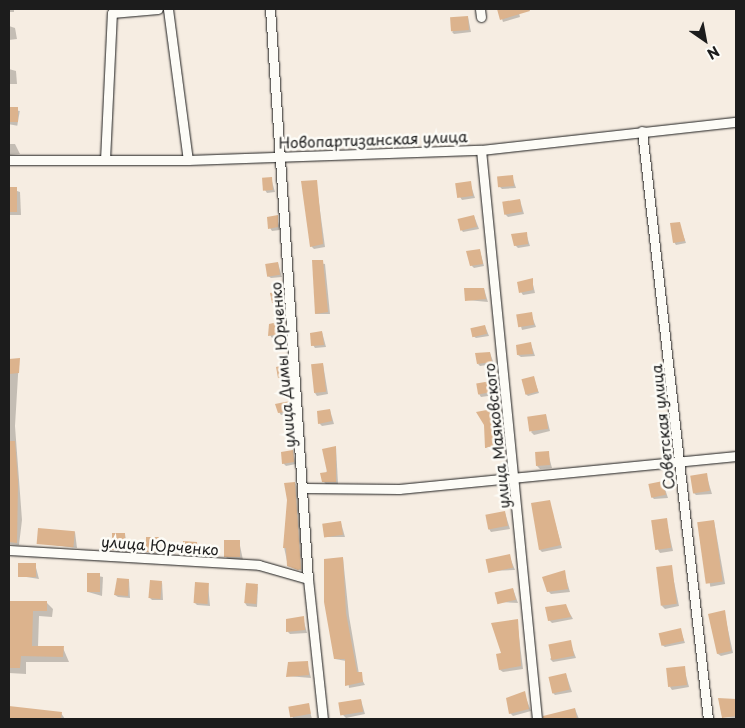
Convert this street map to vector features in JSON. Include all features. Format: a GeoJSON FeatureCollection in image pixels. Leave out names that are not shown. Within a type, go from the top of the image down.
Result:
{"type":"FeatureCollection","features":[{"type":"Feature","properties":{"kind":"street"},"geometry":{"type":"LineString","coordinates":[[105,160],[112,13],[158,9]]}},
{"type":"Feature","properties":{"kind":"street"},"geometry":{"type":"LineString","coordinates":[[168,9],[188,160]]}},
{"type":"Feature","properties":{"kind":"street","name":"улица Димы Юрченко"},"geometry":{"type":"LineString","coordinates":[[270,9],[278,156],[305,488],[308,579],[323,719]]}},
{"type":"Feature","properties":{"kind":"street","name":"Новопартизанская улица"},"geometry":{"type":"LineString","coordinates":[[9,160],[188,160],[481,150],[736,122]]}},
{"type":"Feature","properties":{"kind":"street","name":"Советская улица"},"geometry":{"type":"LineString","coordinates":[[642,132],[708,719]]}},
{"type":"Feature","properties":{"kind":"street","name":"улица Маяковского"},"geometry":{"type":"LineString","coordinates":[[481,150],[537,719]]}},
{"type":"Feature","properties":{"kind":"street"},"geometry":{"type":"LineString","coordinates":[[305,488],[400,489],[679,458],[736,456]]}},
{"type":"Feature","properties":{"kind":"street","name":"улица Юрченко"},"geometry":{"type":"LineString","coordinates":[[9,550],[259,566],[308,579]]}},
{"type":"Feature","properties":{"kind":"building"},"geometry":{"type":"Polygon","coordinates":[[[497,9],[529,9],[530,11],[500,20],[497,9]]]}},
{"type":"Feature","properties":{"kind":"building"},"geometry":{"type":"Polygon","coordinates":[[[468,16],[469,30],[451,31],[450,17],[468,16]]]}},
{"type":"Feature","properties":{"kind":"building"},"geometry":{"type":"Polygon","coordinates":[[[9,107],[18,107],[18,122],[9,122],[9,107]]]}},
{"type":"Feature","properties":{"kind":"building"},"geometry":{"type":"Polygon","coordinates":[[[513,175],[514,186],[498,187],[497,176],[513,175]]]}},
{"type":"Feature","properties":{"kind":"building"},"geometry":{"type":"Polygon","coordinates":[[[272,177],[273,190],[263,191],[262,178],[272,177]]]}},
{"type":"Feature","properties":{"kind":"building"},"geometry":{"type":"Polygon","coordinates":[[[317,180],[323,244],[310,247],[301,181],[317,180]]]}},
{"type":"Feature","properties":{"kind":"building"},"geometry":{"type":"Polygon","coordinates":[[[471,181],[473,196],[457,198],[455,183],[471,181]]]}},
{"type":"Feature","properties":{"kind":"building"},"geometry":{"type":"Polygon","coordinates":[[[9,187],[17,187],[17,212],[9,212],[9,187]]]}},
{"type":"Feature","properties":{"kind":"building"},"geometry":{"type":"Polygon","coordinates":[[[520,199],[522,212],[504,215],[502,202],[520,199]]]}},
{"type":"Feature","properties":{"kind":"building"},"geometry":{"type":"Polygon","coordinates":[[[278,215],[278,227],[268,229],[267,217],[278,215]]]}},
{"type":"Feature","properties":{"kind":"building"},"geometry":{"type":"Polygon","coordinates":[[[474,215],[477,227],[460,231],[458,219],[474,215]]]}},
{"type":"Feature","properties":{"kind":"building"},"geometry":{"type":"Polygon","coordinates":[[[680,222],[685,241],[673,243],[670,223],[680,222]]]}},
{"type":"Feature","properties":{"kind":"building"},"geometry":{"type":"Polygon","coordinates":[[[527,232],[528,244],[514,246],[511,234],[527,232]]]}},
{"type":"Feature","properties":{"kind":"building"},"geometry":{"type":"Polygon","coordinates":[[[480,249],[483,264],[470,266],[466,251],[480,249]]]}},
{"type":"Feature","properties":{"kind":"building"},"geometry":{"type":"Polygon","coordinates":[[[312,260],[323,260],[328,312],[315,314],[312,260]]]}},
{"type":"Feature","properties":{"kind":"building"},"geometry":{"type":"Polygon","coordinates":[[[278,262],[280,275],[267,277],[265,264],[278,262]]]}},
{"type":"Feature","properties":{"kind":"building"},"geometry":{"type":"Polygon","coordinates":[[[533,278],[533,290],[519,293],[517,282],[533,278]]]}},
{"type":"Feature","properties":{"kind":"building"},"geometry":{"type":"Polygon","coordinates":[[[464,288],[484,288],[486,299],[465,301],[464,288]]]}},
{"type":"Feature","properties":{"kind":"building"},"geometry":{"type":"Polygon","coordinates":[[[282,290],[283,301],[272,303],[270,293],[282,290]]]}},
{"type":"Feature","properties":{"kind":"building"},"geometry":{"type":"Polygon","coordinates":[[[532,312],[534,325],[518,327],[516,315],[532,312]]]}},
{"type":"Feature","properties":{"kind":"building"},"geometry":{"type":"Polygon","coordinates":[[[282,321],[283,334],[268,336],[269,324],[282,321]]]}},
{"type":"Feature","properties":{"kind":"building"},"geometry":{"type":"Polygon","coordinates":[[[485,325],[487,334],[472,337],[470,328],[485,325]]]}},
{"type":"Feature","properties":{"kind":"building"},"geometry":{"type":"Polygon","coordinates":[[[322,331],[324,345],[311,346],[310,333],[322,331]]]}},
{"type":"Feature","properties":{"kind":"building"},"geometry":{"type":"Polygon","coordinates":[[[531,342],[533,354],[517,355],[516,345],[531,342]]]}},
{"type":"Feature","properties":{"kind":"building"},"geometry":{"type":"Polygon","coordinates":[[[490,352],[492,362],[477,364],[475,353],[490,352]]]}},
{"type":"Feature","properties":{"kind":"building"},"geometry":{"type":"Polygon","coordinates":[[[20,358],[19,373],[9,374],[9,359],[20,358]]]}},
{"type":"Feature","properties":{"kind":"building"},"geometry":{"type":"Polygon","coordinates":[[[323,363],[326,392],[314,393],[311,364],[323,363]]]}},
{"type":"Feature","properties":{"kind":"building"},"geometry":{"type":"Polygon","coordinates":[[[287,364],[288,375],[278,378],[276,367],[287,364]]]}},
{"type":"Feature","properties":{"kind":"building"},"geometry":{"type":"Polygon","coordinates":[[[534,376],[538,391],[526,395],[521,379],[534,376]]]}},
{"type":"Feature","properties":{"kind":"building"},"geometry":{"type":"Polygon","coordinates":[[[491,381],[493,392],[478,394],[476,384],[491,381]]]}},
{"type":"Feature","properties":{"kind":"building"},"geometry":{"type":"Polygon","coordinates":[[[290,401],[291,411],[278,413],[275,404],[290,401]]]}},
{"type":"Feature","properties":{"kind":"building"},"geometry":{"type":"Polygon","coordinates":[[[330,409],[332,421],[318,424],[317,411],[330,409]]]}},
{"type":"Feature","properties":{"kind":"building"},"geometry":{"type":"Polygon","coordinates":[[[492,409],[503,447],[485,448],[484,425],[476,412],[492,409]]]}},
{"type":"Feature","properties":{"kind":"building"},"geometry":{"type":"Polygon","coordinates":[[[546,414],[548,429],[529,431],[527,417],[546,414]]]}},
{"type":"Feature","properties":{"kind":"building"},"geometry":{"type":"Polygon","coordinates":[[[9,441],[15,441],[18,482],[17,543],[9,542],[9,441]]]}},
{"type":"Feature","properties":{"kind":"building"},"geometry":{"type":"Polygon","coordinates":[[[336,446],[336,482],[322,482],[320,473],[327,472],[322,449],[336,446]]]}},
{"type":"Feature","properties":{"kind":"building"},"geometry":{"type":"Polygon","coordinates":[[[293,450],[294,462],[282,464],[281,452],[293,450]]]}},
{"type":"Feature","properties":{"kind":"building"},"geometry":{"type":"Polygon","coordinates":[[[549,451],[550,465],[536,466],[535,452],[549,451]]]}},
{"type":"Feature","properties":{"kind":"building"},"geometry":{"type":"Polygon","coordinates":[[[707,473],[710,491],[693,493],[690,476],[707,473]]]}},
{"type":"Feature","properties":{"kind":"building"},"geometry":{"type":"Polygon","coordinates":[[[663,481],[666,495],[651,498],[648,484],[663,481]]]}},
{"type":"Feature","properties":{"kind":"building"},"geometry":{"type":"Polygon","coordinates":[[[295,482],[301,569],[298,570],[287,566],[286,548],[283,548],[287,500],[284,483],[295,482]]]}},
{"type":"Feature","properties":{"kind":"building"},"geometry":{"type":"Polygon","coordinates":[[[550,500],[561,545],[539,550],[531,503],[550,500]]]}},
{"type":"Feature","properties":{"kind":"building"},"geometry":{"type":"Polygon","coordinates":[[[505,511],[508,526],[488,530],[485,515],[505,511]]]}},
{"type":"Feature","properties":{"kind":"building"},"geometry":{"type":"Polygon","coordinates":[[[667,518],[671,548],[655,550],[651,520],[667,518]]]}},
{"type":"Feature","properties":{"kind":"building"},"geometry":{"type":"Polygon","coordinates":[[[714,520],[723,581],[706,584],[697,522],[714,520]]]}},
{"type":"Feature","properties":{"kind":"building"},"geometry":{"type":"Polygon","coordinates":[[[341,521],[343,535],[324,538],[322,524],[341,521]]]}},
{"type":"Feature","properties":{"kind":"building"},"geometry":{"type":"Polygon","coordinates":[[[38,528],[75,531],[73,547],[37,544],[38,528]]]}},
{"type":"Feature","properties":{"kind":"building"},"geometry":{"type":"Polygon","coordinates":[[[112,533],[125,533],[125,550],[112,550],[112,533]]]}},
{"type":"Feature","properties":{"kind":"building"},"geometry":{"type":"Polygon","coordinates":[[[146,537],[159,537],[159,552],[146,552],[146,537]]]}},
{"type":"Feature","properties":{"kind":"building"},"geometry":{"type":"Polygon","coordinates":[[[224,540],[240,540],[240,557],[224,557],[224,540]]]}},
{"type":"Feature","properties":{"kind":"building"},"geometry":{"type":"Polygon","coordinates":[[[183,541],[197,542],[198,555],[183,554],[183,541]]]}},
{"type":"Feature","properties":{"kind":"building"},"geometry":{"type":"Polygon","coordinates":[[[510,554],[513,568],[488,573],[486,559],[510,554]]]}},
{"type":"Feature","properties":{"kind":"building"},"geometry":{"type":"Polygon","coordinates":[[[343,557],[346,613],[357,672],[362,672],[363,682],[345,686],[345,659],[334,659],[324,602],[324,559],[343,557]]]}},
{"type":"Feature","properties":{"kind":"building"},"geometry":{"type":"Polygon","coordinates":[[[18,563],[36,563],[36,577],[18,577],[18,563]]]}},
{"type":"Feature","properties":{"kind":"building"},"geometry":{"type":"Polygon","coordinates":[[[672,565],[677,604],[661,606],[656,567],[672,565]]]}},
{"type":"Feature","properties":{"kind":"building"},"geometry":{"type":"Polygon","coordinates":[[[565,570],[568,589],[547,592],[542,577],[565,570]]]}},
{"type":"Feature","properties":{"kind":"building"},"geometry":{"type":"Polygon","coordinates":[[[87,573],[100,573],[100,592],[87,592],[87,573]]]}},
{"type":"Feature","properties":{"kind":"building"},"geometry":{"type":"Polygon","coordinates":[[[117,578],[129,579],[128,596],[114,595],[117,578]]]}},
{"type":"Feature","properties":{"kind":"building"},"geometry":{"type":"Polygon","coordinates":[[[150,580],[162,581],[160,599],[148,598],[150,580]]]}},
{"type":"Feature","properties":{"kind":"building"},"geometry":{"type":"Polygon","coordinates":[[[195,582],[209,583],[208,604],[194,603],[195,582]]]}},
{"type":"Feature","properties":{"kind":"building"},"geometry":{"type":"Polygon","coordinates":[[[246,583],[258,584],[256,604],[244,603],[246,583]]]}},
{"type":"Feature","properties":{"kind":"building"},"geometry":{"type":"Polygon","coordinates":[[[513,588],[516,600],[497,604],[495,593],[513,588]]]}},
{"type":"Feature","properties":{"kind":"building"},"geometry":{"type":"Polygon","coordinates":[[[9,601],[47,601],[47,611],[33,611],[32,646],[64,646],[63,657],[21,656],[20,668],[9,668],[9,601]]]}},
{"type":"Feature","properties":{"kind":"building"},"geometry":{"type":"Polygon","coordinates":[[[566,604],[571,617],[548,621],[545,607],[566,604]]]}},
{"type":"Feature","properties":{"kind":"building"},"geometry":{"type":"Polygon","coordinates":[[[725,610],[731,651],[717,654],[708,614],[725,610]]]}},
{"type":"Feature","properties":{"kind":"building"},"geometry":{"type":"Polygon","coordinates":[[[304,616],[305,630],[286,632],[286,619],[304,616]]]}},
{"type":"Feature","properties":{"kind":"building"},"geometry":{"type":"Polygon","coordinates":[[[518,619],[521,666],[499,670],[496,654],[501,653],[491,623],[518,619]]]}},
{"type":"Feature","properties":{"kind":"building"},"geometry":{"type":"Polygon","coordinates":[[[681,628],[684,641],[662,646],[659,633],[681,628]]]}},
{"type":"Feature","properties":{"kind":"building"},"geometry":{"type":"Polygon","coordinates":[[[571,640],[574,656],[551,660],[548,644],[571,640]]]}},
{"type":"Feature","properties":{"kind":"building"},"geometry":{"type":"Polygon","coordinates":[[[308,661],[309,675],[286,677],[288,662],[308,661]]]}},
{"type":"Feature","properties":{"kind":"building"},"geometry":{"type":"Polygon","coordinates":[[[685,666],[687,685],[668,687],[666,668],[685,666]]]}},
{"type":"Feature","properties":{"kind":"building"},"geometry":{"type":"Polygon","coordinates":[[[566,673],[570,690],[552,694],[548,677],[566,673]]]}},
{"type":"Feature","properties":{"kind":"building"},"geometry":{"type":"Polygon","coordinates":[[[525,691],[529,709],[509,714],[506,698],[525,691]]]}},
{"type":"Feature","properties":{"kind":"building"},"geometry":{"type":"Polygon","coordinates":[[[718,698],[736,699],[736,716],[722,718],[718,698]]]}},
{"type":"Feature","properties":{"kind":"building"},"geometry":{"type":"Polygon","coordinates":[[[361,699],[363,712],[340,715],[338,703],[361,699]]]}},
{"type":"Feature","properties":{"kind":"building"},"geometry":{"type":"Polygon","coordinates":[[[309,703],[311,714],[290,717],[288,707],[309,703]]]}},
{"type":"Feature","properties":{"kind":"building"},"geometry":{"type":"Polygon","coordinates":[[[9,706],[62,712],[61,719],[9,719],[9,706]]]}},
{"type":"Feature","properties":{"kind":"building"},"geometry":{"type":"Polygon","coordinates":[[[575,708],[577,719],[543,719],[543,716],[575,708]]]}}]}
